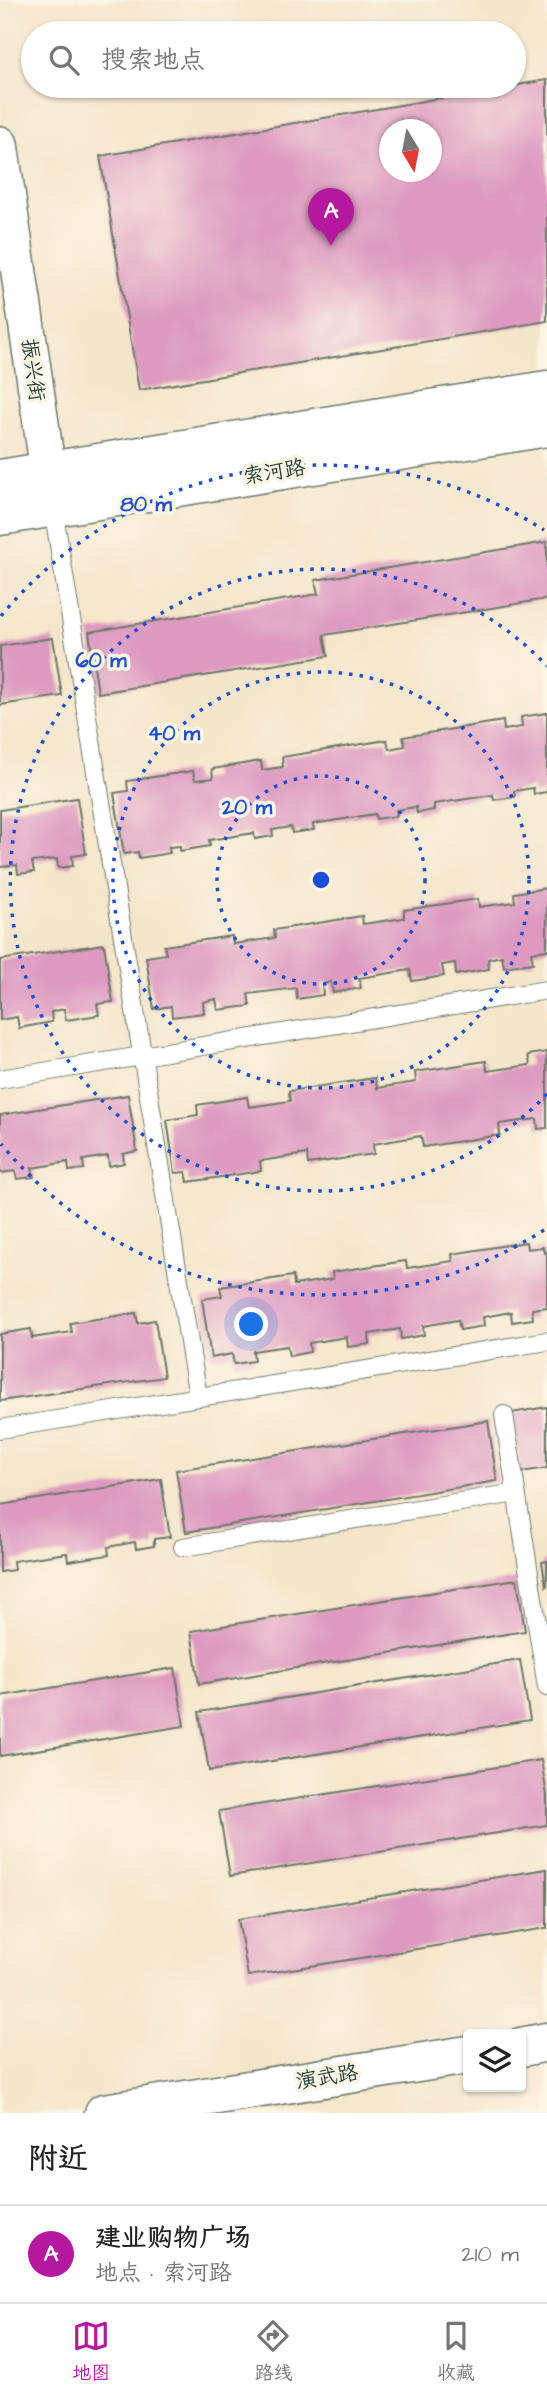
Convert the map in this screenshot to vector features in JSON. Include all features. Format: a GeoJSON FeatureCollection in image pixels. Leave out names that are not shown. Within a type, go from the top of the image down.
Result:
{"type":"FeatureCollection","features":[{"type":"Feature","properties":{"kind":"main road","name":"索河路"},"geometry":{"type":"LineString","coordinates":[[0,516],[51,489],[547,390]]}},
{"type":"Feature","properties":{"kind":"main road","name":"索河路"},"geometry":{"type":"LineString","coordinates":[[0,479],[51,489],[547,428]]}},
{"type":"Feature","properties":{"kind":"main road"},"geometry":{"type":"LineString","coordinates":[[526,2046],[547,2042]]}},
{"type":"Feature","properties":{"kind":"main road","name":"演武路"},"geometry":{"type":"LineString","coordinates":[[104,2113],[463,2056]]}},
{"type":"Feature","properties":{"kind":"street","name":"振兴街"},"geometry":{"type":"LineString","coordinates":[[0,144],[51,489]]}},
{"type":"Feature","properties":{"kind":"lane"},"geometry":{"type":"LineString","coordinates":[[51,489],[198,1397]]}},
{"type":"Feature","properties":{"kind":"lane"},"geometry":{"type":"LineString","coordinates":[[0,1079],[547,990]]}},
{"type":"Feature","properties":{"kind":"lane"},"geometry":{"type":"LineString","coordinates":[[0,1429],[547,1341]]}},
{"type":"Feature","properties":{"kind":"lane"},"geometry":{"type":"LineString","coordinates":[[504,1415],[547,1687]]}},
{"type":"Feature","properties":{"kind":"lane"},"geometry":{"type":"LineString","coordinates":[[183,1547],[516,1493]]}},
{"type":"Feature","properties":{"kind":"building"},"geometry":{"type":"Polygon","coordinates":[[[547,80],[547,321],[139,390],[100,156],[441,98],[526,98],[526,84],[547,80]]]}},
{"type":"Feature","properties":{"kind":"building"},"geometry":{"type":"Polygon","coordinates":[[[547,542],[547,599],[324,635],[328,656],[98,693],[89,632],[318,594],[315,580],[547,542]]]}},
{"type":"Feature","properties":{"kind":"building"},"geometry":{"type":"Polygon","coordinates":[[[53,638],[62,696],[0,705],[0,646],[53,638]]]}},
{"type":"Feature","properties":{"kind":"building"},"geometry":{"type":"Polygon","coordinates":[[[547,713],[547,792],[534,794],[533,788],[514,791],[515,797],[494,800],[493,795],[434,804],[434,810],[417,813],[416,807],[396,810],[397,816],[376,819],[375,814],[313,824],[314,830],[292,833],[291,827],[272,830],[273,836],[255,839],[254,833],[209,840],[210,846],[180,851],[180,846],[169,847],[170,853],[139,858],[138,852],[124,854],[114,793],[128,791],[127,781],[193,771],[195,780],[213,778],[212,769],[261,761],[262,770],[283,767],[282,757],[387,740],[389,749],[405,746],[403,737],[503,721],[504,730],[522,727],[521,717],[547,713]]]}},
{"type":"Feature","properties":{"kind":"building"},"geometry":{"type":"Polygon","coordinates":[[[77,798],[86,854],[72,856],[73,866],[58,868],[57,859],[32,862],[34,872],[18,874],[17,865],[0,867],[0,810],[77,798]]]}},
{"type":"Feature","properties":{"kind":"building"},"geometry":{"type":"Polygon","coordinates":[[[547,888],[547,950],[531,952],[533,963],[504,967],[502,956],[488,959],[489,969],[456,975],[455,963],[442,965],[444,976],[412,981],[410,970],[359,978],[361,988],[333,993],[331,982],[322,984],[323,995],[297,999],[296,988],[248,994],[250,1006],[218,1010],[216,999],[203,1002],[204,1013],[172,1017],[171,1006],[154,1009],[146,957],[166,954],[164,946],[232,936],[233,944],[275,938],[274,930],[362,916],[363,924],[404,918],[404,910],[478,899],[479,907],[515,902],[514,893],[547,888]]]}},
{"type":"Feature","properties":{"kind":"building"},"geometry":{"type":"Polygon","coordinates":[[[104,944],[113,1002],[97,1004],[99,1015],[66,1020],[64,1009],[51,1012],[52,1022],[19,1028],[17,1017],[0,1020],[0,960],[104,944]]]}},
{"type":"Feature","properties":{"kind":"building"},"geometry":{"type":"Polygon","coordinates":[[[547,1052],[547,1128],[538,1129],[537,1119],[499,1124],[500,1135],[423,1147],[421,1136],[373,1144],[374,1154],[308,1164],[307,1154],[260,1161],[261,1171],[188,1182],[186,1172],[175,1173],[167,1120],[198,1115],[197,1105],[247,1097],[249,1107],[290,1101],[289,1091],[375,1078],[377,1088],[416,1082],[415,1072],[486,1061],[487,1071],[530,1065],[528,1055],[547,1052]]]}},
{"type":"Feature","properties":{"kind":"building"},"geometry":{"type":"Polygon","coordinates":[[[128,1095],[137,1151],[123,1154],[124,1163],[109,1166],[108,1156],[83,1160],[84,1169],[69,1171],[68,1162],[32,1168],[34,1177],[17,1179],[15,1171],[0,1173],[0,1115],[128,1095]]]}},
{"type":"Feature","properties":{"kind":"building"},"geometry":{"type":"Polygon","coordinates":[[[526,1242],[527,1249],[543,1247],[544,1253],[547,1252],[547,1307],[532,1309],[533,1319],[512,1322],[511,1312],[483,1317],[484,1326],[460,1330],[458,1320],[423,1326],[424,1335],[401,1339],[400,1329],[369,1334],[370,1344],[348,1347],[347,1337],[309,1343],[310,1352],[289,1356],[287,1346],[253,1351],[254,1361],[234,1364],[232,1354],[211,1358],[202,1299],[222,1296],[220,1287],[293,1276],[294,1285],[333,1279],[332,1272],[406,1261],[407,1268],[453,1261],[452,1254],[526,1242]]]}},
{"type":"Feature","properties":{"kind":"building"},"geometry":{"type":"Polygon","coordinates":[[[136,1313],[138,1323],[155,1320],[164,1377],[0,1401],[0,1334],[31,1329],[32,1338],[72,1332],[70,1323],[136,1313]]]}},
{"type":"Feature","properties":{"kind":"building"},"geometry":{"type":"Polygon","coordinates":[[[547,1407],[547,1468],[521,1472],[511,1413],[547,1407]]]}},
{"type":"Feature","properties":{"kind":"building"},"geometry":{"type":"Polygon","coordinates":[[[488,1421],[497,1481],[186,1532],[176,1470],[488,1421]]]}},
{"type":"Feature","properties":{"kind":"building"},"geometry":{"type":"Polygon","coordinates":[[[161,1479],[170,1537],[154,1539],[154,1546],[136,1549],[135,1542],[108,1547],[109,1555],[68,1561],[67,1553],[13,1561],[14,1570],[0,1572],[0,1505],[161,1479]]]}},
{"type":"Feature","properties":{"kind":"building"},"geometry":{"type":"Polygon","coordinates":[[[547,1561],[547,1585],[546,1586],[542,1562],[547,1561]]]}},
{"type":"Feature","properties":{"kind":"building"},"geometry":{"type":"Polygon","coordinates":[[[517,1579],[525,1631],[199,1684],[191,1631],[517,1579]]]}},
{"type":"Feature","properties":{"kind":"building"},"geometry":{"type":"Polygon","coordinates":[[[520,1660],[530,1720],[209,1771],[199,1712],[520,1660]]]}},
{"type":"Feature","properties":{"kind":"building"},"geometry":{"type":"Polygon","coordinates":[[[175,1668],[184,1726],[0,1756],[0,1696],[175,1668]]]}},
{"type":"Feature","properties":{"kind":"building"},"geometry":{"type":"Polygon","coordinates":[[[541,1760],[547,1795],[547,1825],[230,1876],[219,1811],[541,1760]]]}},
{"type":"Feature","properties":{"kind":"building"},"geometry":{"type":"Polygon","coordinates":[[[547,1869],[547,1928],[248,1976],[238,1919],[547,1869]]]}},
{"type":"Feature","properties":{"kind":"place","name":"建业购物广场"},"geometry":{"type":"Point","coordinates":[331,246]}}]}
